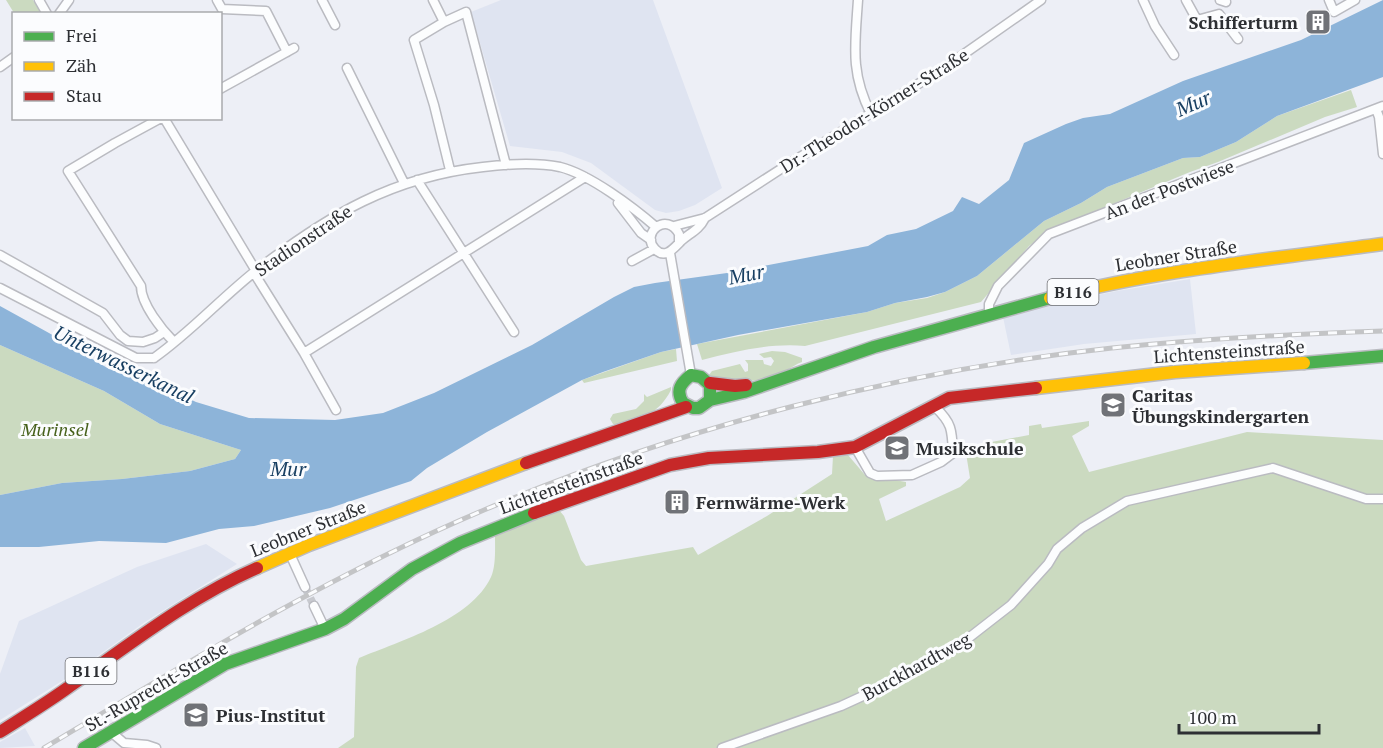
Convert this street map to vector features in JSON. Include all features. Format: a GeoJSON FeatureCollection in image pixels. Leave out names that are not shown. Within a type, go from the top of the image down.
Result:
{"type":"FeatureCollection","features":[{"type":"Feature","properties":{"kind":"main road","name":"Leobner Straße"},"geometry":{"type":"LineString","coordinates":[[772,382],[874,347],[989,313],[1089,288],[1171,273],[1383,244]]}},
{"type":"Feature","properties":{"kind":"main road","name":"Lichtensteinstraße"},"geometry":{"type":"LineString","coordinates":[[325,629],[344,619],[412,569],[460,543],[557,504],[670,465],[705,459],[818,452],[855,447],[949,398],[1175,372],[1356,360],[1383,356]]}},
{"type":"Feature","properties":{"kind":"main road"},"geometry":{"type":"LineString","coordinates":[[660,416],[678,393],[683,380],[692,375],[702,376],[710,383],[712,394],[707,404],[697,409],[682,404],[678,393]]}},
{"type":"Feature","properties":{"kind":"main road","name":"B116"},"geometry":{"type":"LineString","coordinates":[[710,383],[735,386],[772,382]]}},
{"type":"Feature","properties":{"kind":"main road","name":"B116"},"geometry":{"type":"LineString","coordinates":[[710,400],[772,382]]}},
{"type":"Feature","properties":{"kind":"main road","name":"Leobner Straße"},"geometry":{"type":"LineString","coordinates":[[0,732],[65,690],[147,630],[227,581],[478,480],[686,407]]}},
{"type":"Feature","properties":{"kind":"main road","name":"St.-Ruprecht-Straße"},"geometry":{"type":"LineString","coordinates":[[84,748],[225,664],[325,629]]}},
{"type":"Feature","properties":{"kind":"street"},"geometry":{"type":"LineString","coordinates":[[218,0],[222,9],[266,11],[291,50],[222,88]]}},
{"type":"Feature","properties":{"kind":"street"},"geometry":{"type":"LineString","coordinates":[[322,0],[335,25]]}},
{"type":"Feature","properties":{"kind":"street"},"geometry":{"type":"LineString","coordinates":[[434,0],[444,22]]}},
{"type":"Feature","properties":{"kind":"street"},"geometry":{"type":"LineString","coordinates":[[858,0],[856,74],[858,86],[872,114]]}},
{"type":"Feature","properties":{"kind":"street","name":"Dr.-Theodor-Körner-Straße"},"geometry":{"type":"LineString","coordinates":[[674,226],[705,218],[944,68],[1041,0]]}},
{"type":"Feature","properties":{"kind":"street"},"geometry":{"type":"LineString","coordinates":[[1143,0],[1155,26],[1174,55]]}},
{"type":"Feature","properties":{"kind":"street"},"geometry":{"type":"LineString","coordinates":[[1186,0],[1197,20],[1219,14],[1238,39]]}},
{"type":"Feature","properties":{"kind":"street"},"geometry":{"type":"LineString","coordinates":[[1329,0],[1334,12],[1356,0]]}},
{"type":"Feature","properties":{"kind":"street"},"geometry":{"type":"LineString","coordinates":[[450,170],[434,105],[414,40],[466,12],[506,165]]}},
{"type":"Feature","properties":{"kind":"street"},"geometry":{"type":"LineString","coordinates":[[347,68],[404,183]]}},
{"type":"Feature","properties":{"kind":"street"},"geometry":{"type":"LineString","coordinates":[[1379,108],[1383,154]]}},
{"type":"Feature","properties":{"kind":"street","name":"An der Postwiese"},"geometry":{"type":"LineString","coordinates":[[989,313],[989,304],[998,285],[1049,234],[1379,108]]}},
{"type":"Feature","properties":{"kind":"street"},"geometry":{"type":"LineString","coordinates":[[159,120],[115,142],[68,171],[141,286],[141,293],[164,332],[174,342]]}},
{"type":"Feature","properties":{"kind":"street"},"geometry":{"type":"LineString","coordinates":[[164,120],[336,410]]}},
{"type":"Feature","properties":{"kind":"street","name":"Stadionstraße"},"geometry":{"type":"LineString","coordinates":[[0,288],[136,358],[155,361],[255,272],[325,221],[363,200],[404,183],[450,170],[534,164],[560,167],[585,177],[656,227]]}},
{"type":"Feature","properties":{"kind":"street"},"geometry":{"type":"LineString","coordinates":[[304,353],[585,177]]}},
{"type":"Feature","properties":{"kind":"street"},"geometry":{"type":"LineString","coordinates":[[417,180],[514,332]]}},
{"type":"Feature","properties":{"kind":"street","name":"Stadionstraße"},"geometry":{"type":"LineString","coordinates":[[612,195],[641,233],[653,244]]}},
{"type":"Feature","properties":{"kind":"street","name":"Dr.-Theodor-Körner-Straße"},"geometry":{"type":"LineString","coordinates":[[679,243],[700,227],[705,218]]}},
{"type":"Feature","properties":{"kind":"street"},"geometry":{"type":"LineString","coordinates":[[670,256],[662,253],[653,244],[653,231],[656,227],[665,224],[674,226],[679,234],[679,243],[670,256],[692,375]]}},
{"type":"Feature","properties":{"kind":"street"},"geometry":{"type":"LineString","coordinates":[[632,261],[653,244]]}},
{"type":"Feature","properties":{"kind":"street"},"geometry":{"type":"LineString","coordinates":[[0,255],[103,313],[120,335],[128,341],[143,342],[164,332]]}},
{"type":"Feature","properties":{"kind":"street"},"geometry":{"type":"LineString","coordinates":[[855,447],[870,473],[877,476],[912,475],[926,470],[953,453],[952,431],[947,418],[935,406]]}},
{"type":"Feature","properties":{"kind":"street","name":"Burckhardtweg"},"geometry":{"type":"LineString","coordinates":[[722,748],[842,706],[902,678],[966,640],[1011,605],[1057,549],[1082,528],[1127,501],[1273,468],[1366,499],[1383,499]]}},
{"type":"Feature","properties":{"kind":"street"},"geometry":{"type":"LineString","coordinates":[[290,554],[305,587]]}},
{"type":"Feature","properties":{"kind":"street"},"geometry":{"type":"LineString","coordinates":[[314,606],[325,629]]}},
{"type":"Feature","properties":{"kind":"street"},"geometry":{"type":"LineString","coordinates":[[111,732],[124,743],[156,748]]}},
{"type":"Feature","properties":{"kind":"shaded area"},"geometry":{"type":"Polygon","coordinates":[[[501,0],[653,0],[722,188],[695,205],[666,213],[655,210],[591,163],[562,152],[510,146],[471,12],[501,0]]]}},
{"type":"Feature","properties":{"kind":"shaded area"},"geometry":{"type":"Polygon","coordinates":[[[1190,279],[1196,334],[1084,344],[1011,355],[1003,317],[1117,291],[1190,279]]]}},
{"type":"Feature","properties":{"kind":"shaded area"},"geometry":{"type":"Polygon","coordinates":[[[206,544],[237,564],[145,622],[70,676],[0,720],[0,674],[19,621],[137,567],[206,544]]]}},
{"type":"Feature","properties":{"kind":"shaded area"},"geometry":{"type":"Polygon","coordinates":[[[25,728],[35,746],[0,748],[0,742],[25,728]]]}},
{"type":"Feature","properties":{"kind":"green space"},"geometry":{"type":"Polygon","coordinates":[[[6,0],[33,0],[40,12],[13,12],[6,0]]]}},
{"type":"Feature","properties":{"kind":"green space"},"geometry":{"type":"Polygon","coordinates":[[[1351,90],[1357,107],[1325,117],[1050,230],[1029,246],[981,302],[805,346],[766,347],[702,360],[697,344],[867,312],[945,292],[977,276],[1044,221],[1107,187],[1183,158],[1200,157],[1236,142],[1277,116],[1351,90]]]}},
{"type":"Feature","properties":{"kind":"green space","name":"Murinsel"},"geometry":{"type":"Polygon","coordinates":[[[0,345],[104,391],[160,424],[241,450],[235,459],[190,471],[62,483],[0,495],[0,345]]]}},
{"type":"Feature","properties":{"kind":"green space"},"geometry":{"type":"Polygon","coordinates":[[[676,349],[677,361],[584,383],[582,380],[661,352],[676,349]]]}},
{"type":"Feature","properties":{"kind":"green space"},"geometry":{"type":"Polygon","coordinates":[[[772,351],[785,352],[802,358],[802,362],[777,375],[758,380],[727,381],[709,375],[712,371],[740,364],[745,372],[748,371],[748,364],[745,360],[763,360],[764,364],[771,366],[774,361],[771,357],[764,358],[759,354],[772,351]]]}},
{"type":"Feature","properties":{"kind":"green space"},"geometry":{"type":"Polygon","coordinates":[[[671,387],[661,405],[649,414],[617,424],[613,424],[610,419],[613,414],[636,409],[644,401],[644,394],[647,397],[671,387]]]}},
{"type":"Feature","properties":{"kind":"green space"},"geometry":{"type":"Polygon","coordinates":[[[1089,421],[1089,426],[1072,436],[1089,472],[1247,432],[1383,440],[1383,748],[338,748],[354,737],[356,667],[359,658],[433,627],[468,605],[481,592],[493,573],[495,536],[559,510],[564,516],[581,560],[586,566],[693,547],[698,555],[767,516],[832,474],[833,456],[848,455],[865,475],[906,482],[906,486],[879,499],[886,521],[960,487],[970,478],[965,447],[1029,435],[1029,426],[1041,424],[1042,428],[1089,421]]]}},
{"type":"Feature","properties":{"kind":"water","name":"Mur"},"geometry":{"type":"Polygon","coordinates":[[[1383,0],[1383,77],[1277,116],[1236,142],[1200,157],[1183,158],[1107,187],[1044,221],[977,276],[945,292],[867,312],[738,335],[661,352],[603,372],[582,380],[487,432],[427,468],[411,481],[330,508],[254,526],[219,529],[166,543],[99,541],[39,547],[0,547],[0,495],[62,483],[190,471],[235,459],[241,450],[160,424],[104,391],[0,345],[0,306],[109,369],[173,391],[196,402],[249,418],[335,420],[383,413],[434,393],[532,345],[634,287],[727,273],[868,246],[887,235],[916,229],[953,211],[962,197],[979,204],[1009,180],[1024,143],[1066,124],[1083,118],[1110,114],[1183,81],[1301,40],[1383,0]]]}},
{"type":"Feature","properties":{"kind":"tunnel"},"geometry":{"type":"LineString","coordinates":[[305,587],[314,606]]}},
{"type":"Feature","properties":{"kind":"railway"},"geometry":{"type":"LineString","coordinates":[[44,748],[260,621],[427,535],[559,480],[713,428],[871,387],[1032,358],[1180,342],[1383,331]]}},
{"type":"Feature","properties":{"kind":"traffic: fast"},"geometry":{"type":"LineString","coordinates":[[710,400],[710,385],[701,377],[691,375],[680,387],[679,394],[683,403],[699,408],[710,400],[744,392],[874,347],[1050,298]]}},
{"type":"Feature","properties":{"kind":"traffic: fast"},"geometry":{"type":"LineString","coordinates":[[1304,363],[1383,356]]}},
{"type":"Feature","properties":{"kind":"traffic: fast"},"geometry":{"type":"LineString","coordinates":[[84,748],[225,664],[325,629],[344,619],[412,569],[460,543],[534,513]]}},
{"type":"Feature","properties":{"kind":"traffic: slow"},"geometry":{"type":"LineString","coordinates":[[1050,298],[1174,273],[1383,244]]}},
{"type":"Feature","properties":{"kind":"traffic: slow"},"geometry":{"type":"LineString","coordinates":[[1036,388],[1175,372],[1304,363]]}},
{"type":"Feature","properties":{"kind":"traffic: slow"},"geometry":{"type":"LineString","coordinates":[[257,568],[309,545],[526,463]]}},
{"type":"Feature","properties":{"kind":"traffic: jam"},"geometry":{"type":"LineString","coordinates":[[710,383],[746,385]]}},
{"type":"Feature","properties":{"kind":"traffic: jam"},"geometry":{"type":"LineString","coordinates":[[534,513],[670,465],[709,458],[818,452],[855,447],[949,398],[1036,388]]}},
{"type":"Feature","properties":{"kind":"traffic: jam"},"geometry":{"type":"LineString","coordinates":[[526,463],[686,407]]}},
{"type":"Feature","properties":{"kind":"traffic: jam"},"geometry":{"type":"LineString","coordinates":[[0,732],[58,695],[183,608],[257,568]]}},
{"type":"Feature","properties":{"kind":"place","name":"Schifferturm"},"geometry":{"type":"Point","coordinates":[1318,22]}},
{"type":"Feature","properties":{"kind":"place","name":"Caritas Übungskindergarten"},"geometry":{"type":"Point","coordinates":[1113,405]}},
{"type":"Feature","properties":{"kind":"place","name":"Musikschule"},"geometry":{"type":"Point","coordinates":[897,448]}},
{"type":"Feature","properties":{"kind":"place","name":"Fernwärme-Werk"},"geometry":{"type":"Point","coordinates":[677,502]}},
{"type":"Feature","properties":{"kind":"place","name":"Pius-Institut"},"geometry":{"type":"Point","coordinates":[196,715]}},
{"type":"Feature","properties":{"kind":"water label","name":"Unterwasserkanal"},"geometry":{"type":"Point","coordinates":[124,364]}}]}
